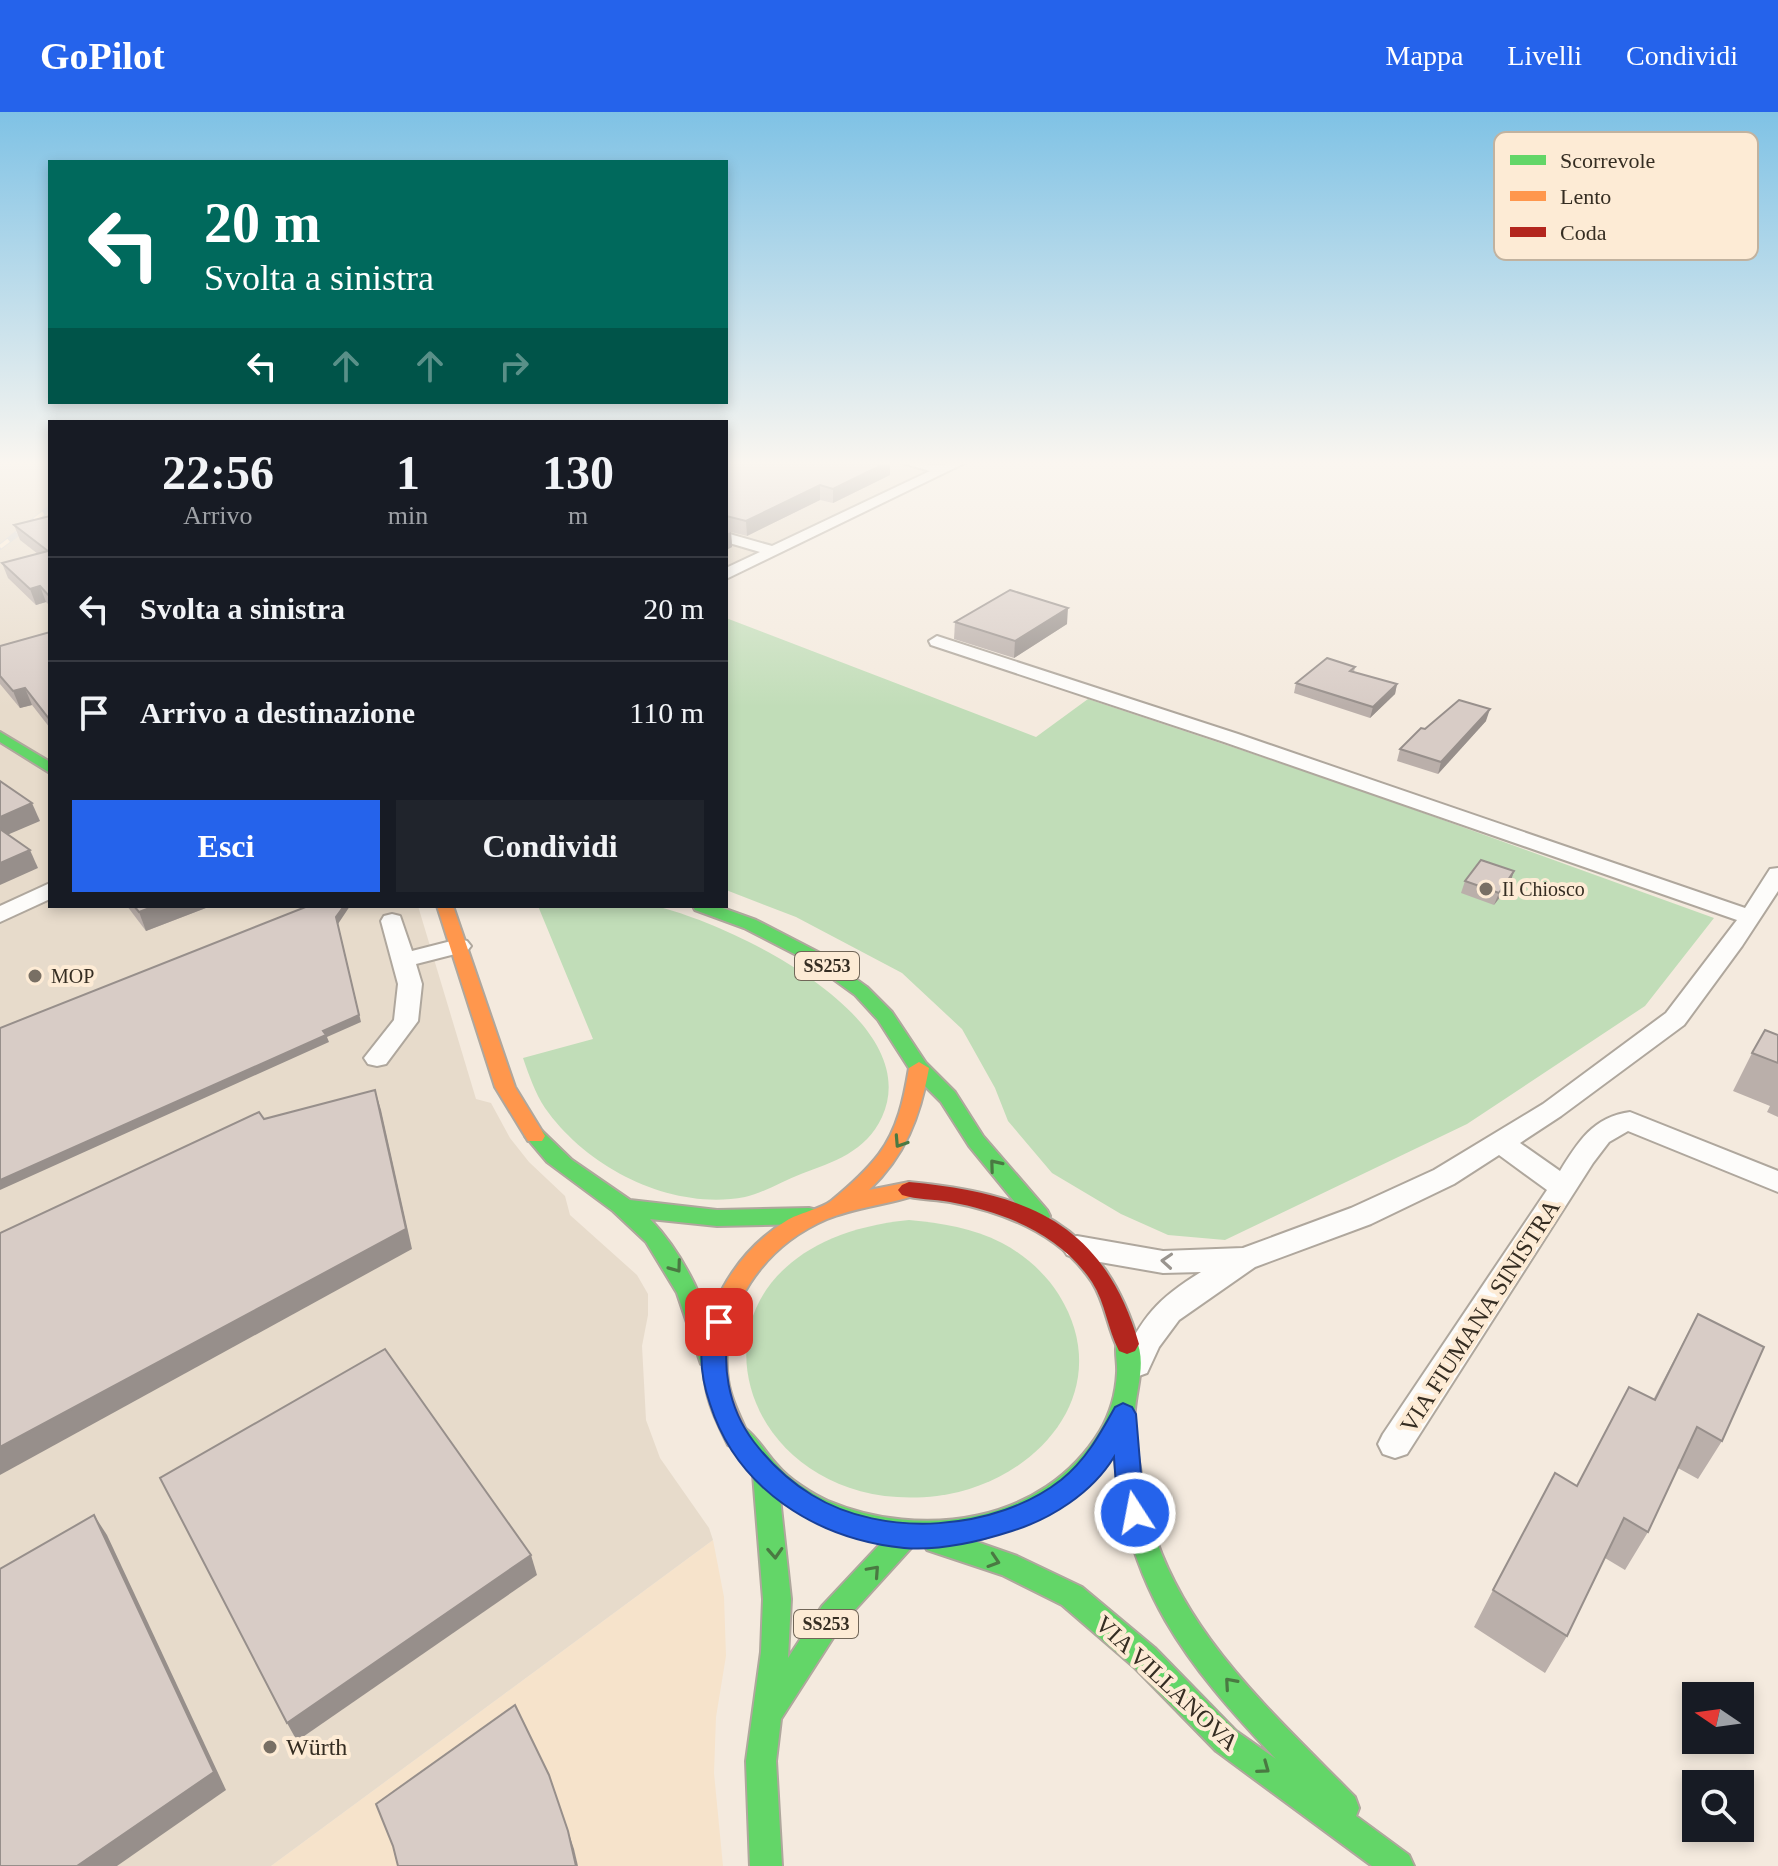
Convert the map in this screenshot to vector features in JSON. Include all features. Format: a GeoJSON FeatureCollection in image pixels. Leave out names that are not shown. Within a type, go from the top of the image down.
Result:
{"type":"FeatureCollection","features":[{"type":"Feature","properties":{"kind":"main road"},"geometry":{"type":"LineString","coordinates":[[0,736],[48,768]]}},
{"type":"Feature","properties":{"kind":"main road"},"geometry":{"type":"LineString","coordinates":[[446,908],[505,1087],[533,1137],[580,1179],[626,1208],[685,1279],[701,1319],[714,1381]]}},
{"type":"Feature","properties":{"kind":"main road","name":"SS253"},"geometry":{"type":"LineString","coordinates":[[706,908],[750,924],[841,975],[885,1016],[919,1068],[948,1097],[976,1141],[1046,1225]]}},
{"type":"Feature","properties":{"kind":"main road","name":"SS253"},"geometry":{"type":"LineString","coordinates":[[839,1203],[864,1185],[906,1133],[913,1113],[919,1068]]}},
{"type":"Feature","properties":{"kind":"main road","name":"SS253"},"geometry":{"type":"LineString","coordinates":[[945,1191],[1003,1205],[1046,1225],[1076,1247],[1107,1284],[1127,1327],[1132,1374],[1123,1414],[1103,1453],[1070,1488],[1027,1514],[976,1531],[913,1536],[853,1525],[805,1505],[765,1476],[731,1431],[714,1381],[714,1341],[725,1303],[745,1268],[774,1239],[809,1216],[839,1203],[885,1193],[945,1191]]}},
{"type":"Feature","properties":{"kind":"main road"},"geometry":{"type":"LineString","coordinates":[[626,1208],[681,1217],[729,1220],[809,1216]]}},
{"type":"Feature","properties":{"kind":"main road","name":"VIA VILLANOVA"},"geometry":{"type":"LineString","coordinates":[[1123,1414],[1129,1486],[1146,1552],[1163,1591],[1185,1627],[1268,1726],[1397,1865]]}},
{"type":"Feature","properties":{"kind":"main road","name":"SS253"},"geometry":{"type":"LineString","coordinates":[[765,1476],[774,1538],[777,1595],[776,1644],[763,1724],[759,1778],[766,1866]]}},
{"type":"Feature","properties":{"kind":"main road","name":"SS253"},"geometry":{"type":"LineString","coordinates":[[763,1724],[832,1615],[913,1536]]}},
{"type":"Feature","properties":{"kind":"main road","name":"VIA VILLANOVA"},"geometry":{"type":"LineString","coordinates":[[913,1536],[1008,1565],[1072,1596],[1145,1658],[1226,1741],[1397,1865]]}},
{"type":"Feature","properties":{"kind":"street"},"geometry":{"type":"LineString","coordinates":[[746,543],[773,551]]}},
{"type":"Feature","properties":{"kind":"street"},"geometry":{"type":"LineString","coordinates":[[728,573],[790,543]]}},
{"type":"Feature","properties":{"kind":"street"},"geometry":{"type":"LineString","coordinates":[[937,641],[1762,911]]}},
{"type":"Feature","properties":{"kind":"street"},"geometry":{"type":"LineString","coordinates":[[1132,1374],[1147,1340],[1168,1311],[1245,1259],[1361,1216],[1444,1177],[1552,1110],[1675,1019],[1762,911],[1778,874]]}},
{"type":"Feature","properties":{"kind":"street"},"geometry":{"type":"LineString","coordinates":[[0,915],[48,891]]}},
{"type":"Feature","properties":{"kind":"street"},"geometry":{"type":"LineString","coordinates":[[377,1058],[406,1021],[410,984],[392,921]]}},
{"type":"Feature","properties":{"kind":"street"},"geometry":{"type":"LineString","coordinates":[[403,960],[459,946]]}},
{"type":"Feature","properties":{"kind":"street","name":"VIA FIUMANA SINISTRA"},"geometry":{"type":"LineString","coordinates":[[1395,1444],[1606,1127],[1619,1120],[1642,1124],[1778,1182]]}},
{"type":"Feature","properties":{"kind":"street","name":"VIA FIUMANA SINISTRA"},"geometry":{"type":"LineString","coordinates":[[1500,1142],[1564,1188]]}},
{"type":"Feature","properties":{"kind":"street"},"geometry":{"type":"LineString","coordinates":[[1076,1247],[1163,1262],[1245,1259]]}},
{"type":"Feature","properties":{"kind":"shaded area"},"geometry":{"type":"Polygon","coordinates":[[[0,543],[48,543],[48,908],[419,908],[476,1099],[491,1103],[510,1138],[529,1162],[565,1196],[570,1215],[637,1275],[648,1294],[648,1315],[642,1346],[646,1420],[660,1458],[709,1528],[713,1540],[271,1866],[0,1866],[0,543]]]}},
{"type":"Feature","properties":{"kind":"shaded area"},"geometry":{"type":"Polygon","coordinates":[[[728,543],[795,543],[728,576],[728,543]]]}},
{"type":"Feature","properties":{"kind":"shaded area"},"geometry":{"type":"Polygon","coordinates":[[[713,1540],[724,1597],[726,1656],[716,1717],[714,1773],[723,1866],[271,1866],[713,1540]]]}},
{"type":"Feature","properties":{"kind":"green space"},"geometry":{"type":"Polygon","coordinates":[[[728,619],[1036,737],[1088,699],[1349,786],[1714,918],[1645,1006],[1467,1124],[1225,1240],[1168,1235],[1121,1214],[1052,1173],[1008,1121],[995,1088],[962,1029],[902,973],[796,917],[728,891],[728,619]]]}},
{"type":"Feature","properties":{"kind":"green space"},"geometry":{"type":"Polygon","coordinates":[[[539,908],[662,908],[731,933],[774,955],[815,982],[851,1012],[877,1045],[888,1080],[882,1117],[867,1139],[848,1154],[759,1193],[717,1200],[660,1191],[607,1166],[584,1149],[563,1130],[535,1090],[523,1058],[593,1039],[539,908]]]}},
{"type":"Feature","properties":{"kind":"green space"},"geometry":{"type":"Polygon","coordinates":[[[909,1220],[969,1230],[1019,1253],[1059,1295],[1075,1331],[1079,1366],[1073,1398],[1057,1427],[1034,1453],[1006,1473],[973,1488],[937,1496],[865,1492],[808,1467],[768,1426],[748,1377],[750,1325],[776,1277],[828,1240],[909,1220]]]}},
{"type":"Feature","properties":{"kind":"building"},"geometry":{"type":"Polygon","coordinates":[[[37,543],[48,543],[48,551],[37,543]]]}},
{"type":"Feature","properties":{"kind":"building"},"geometry":{"type":"Polygon","coordinates":[[[48,551],[48,595],[40,586],[30,589],[2,563],[48,551]]]}},
{"type":"Feature","properties":{"kind":"building"},"geometry":{"type":"Polygon","coordinates":[[[1010,590],[1068,608],[1015,641],[955,622],[1010,590]]]}},
{"type":"Feature","properties":{"kind":"building"},"geometry":{"type":"Polygon","coordinates":[[[48,633],[48,717],[25,688],[13,691],[0,676],[0,646],[48,633]]]}},
{"type":"Feature","properties":{"kind":"building"},"geometry":{"type":"Polygon","coordinates":[[[1327,658],[1355,667],[1350,671],[1397,684],[1373,707],[1296,683],[1327,658]]]}},
{"type":"Feature","properties":{"kind":"building"},"geometry":{"type":"Polygon","coordinates":[[[1459,700],[1490,709],[1441,762],[1400,749],[1421,728],[1425,729],[1459,700]]]}},
{"type":"Feature","properties":{"kind":"building"},"geometry":{"type":"Polygon","coordinates":[[[0,781],[32,803],[0,817],[0,781]]]}},
{"type":"Feature","properties":{"kind":"building"},"geometry":{"type":"Polygon","coordinates":[[[0,829],[30,850],[0,863],[0,829]]]}},
{"type":"Feature","properties":{"kind":"building"},"geometry":{"type":"Polygon","coordinates":[[[1481,860],[1514,871],[1499,893],[1465,881],[1481,860]]]}},
{"type":"Feature","properties":{"kind":"building"},"geometry":{"type":"Polygon","coordinates":[[[303,908],[343,908],[336,917],[359,1015],[323,1031],[326,1035],[0,1180],[0,1028],[303,908]]]}},
{"type":"Feature","properties":{"kind":"building"},"geometry":{"type":"Polygon","coordinates":[[[1765,1030],[1778,1035],[1778,1063],[1752,1053],[1765,1030]]]}},
{"type":"Feature","properties":{"kind":"building"},"geometry":{"type":"Polygon","coordinates":[[[375,1090],[406,1229],[0,1447],[0,1233],[259,1112],[264,1119],[375,1090]]]}},
{"type":"Feature","properties":{"kind":"building"},"geometry":{"type":"Polygon","coordinates":[[[1698,1314],[1764,1347],[1722,1441],[1697,1427],[1648,1532],[1624,1518],[1567,1636],[1493,1590],[1555,1473],[1577,1486],[1629,1387],[1655,1400],[1698,1314]]]}},
{"type":"Feature","properties":{"kind":"building"},"geometry":{"type":"Polygon","coordinates":[[[385,1349],[531,1555],[287,1723],[160,1478],[385,1349]]]}},
{"type":"Feature","properties":{"kind":"building"},"geometry":{"type":"Polygon","coordinates":[[[94,1515],[214,1772],[77,1866],[0,1866],[0,1569],[94,1515]]]}},
{"type":"Feature","properties":{"kind":"building"},"geometry":{"type":"Polygon","coordinates":[[[515,1705],[549,1775],[576,1866],[398,1866],[376,1804],[515,1705]]]}},
{"type":"Feature","properties":{"kind":"railway"},"geometry":{"type":"LineString","coordinates":[[0,547],[5,543]]}},
{"type":"Feature","properties":{"kind":"traffic: fast"},"geometry":{"type":"LineString","coordinates":[[0,736],[48,768]]}},
{"type":"Feature","properties":{"kind":"traffic: fast"},"geometry":{"type":"LineString","coordinates":[[706,908],[750,924],[814,957],[861,991],[885,1016],[919,1068],[948,1097],[976,1141],[1039,1216]]}},
{"type":"Feature","properties":{"kind":"traffic: fast"},"geometry":{"type":"LineString","coordinates":[[535,1136],[554,1156],[621,1205],[653,1236],[667,1254],[688,1293],[709,1357]]}},
{"type":"Feature","properties":{"kind":"traffic: fast"},"geometry":{"type":"LineString","coordinates":[[626,1208],[717,1218],[809,1216]]}},
{"type":"Feature","properties":{"kind":"traffic: fast"},"geometry":{"type":"LineString","coordinates":[[737,1437],[771,1478],[814,1508],[863,1527],[915,1535],[967,1531],[1017,1517],[1062,1491],[1099,1453],[1125,1402],[1129,1373],[1127,1344]]}},
{"type":"Feature","properties":{"kind":"traffic: fast"},"geometry":{"type":"LineString","coordinates":[[1123,1414],[1136,1519],[1162,1590],[1206,1658],[1232,1690],[1344,1808]]}},
{"type":"Feature","properties":{"kind":"traffic: fast"},"geometry":{"type":"LineString","coordinates":[[765,1476],[777,1599],[775,1652],[761,1761],[766,1866]]}},
{"type":"Feature","properties":{"kind":"traffic: fast"},"geometry":{"type":"LineString","coordinates":[[773,1708],[832,1615],[905,1536]]}},
{"type":"Feature","properties":{"kind":"traffic: fast"},"geometry":{"type":"LineString","coordinates":[[936,1541],[1008,1565],[1072,1596],[1145,1658],[1226,1741],[1398,1866]]}},
{"type":"Feature","properties":{"kind":"traffic: slow"},"geometry":{"type":"LineString","coordinates":[[446,908],[505,1087],[535,1136]]}},
{"type":"Feature","properties":{"kind":"traffic: slow"},"geometry":{"type":"LineString","coordinates":[[842,1201],[875,1173],[896,1144],[910,1110],[919,1068]]}},
{"type":"Feature","properties":{"kind":"traffic: slow"},"geometry":{"type":"LineString","coordinates":[[737,1437],[723,1409],[716,1380],[715,1350],[720,1321],[731,1294],[747,1268],[768,1246],[793,1227],[821,1213],[909,1190]]}},
{"type":"Feature","properties":{"kind":"traffic: jam"},"geometry":{"type":"LineString","coordinates":[[909,1190],[946,1193],[982,1201],[1017,1212],[1048,1228],[1076,1249],[1099,1275],[1117,1307],[1127,1344]]}},
{"type":"Feature","properties":{"kind":"place","name":"Il Chiosco"},"geometry":{"type":"Point","coordinates":[1486,889]}},
{"type":"Feature","properties":{"kind":"place","name":"MOP"},"geometry":{"type":"Point","coordinates":[35,976]}},
{"type":"Feature","properties":{"kind":"place","name":"Würth"},"geometry":{"type":"Point","coordinates":[270,1747]}},
{"type":"Feature","properties":{"kind":"route"},"geometry":{"type":"LineString","coordinates":[[719,1322],[714,1341],[714,1381],[731,1431],[765,1476],[805,1505],[853,1525],[905,1536],[976,1531],[1027,1514],[1070,1488],[1103,1453],[1123,1414],[1129,1486],[1135,1513]]}}]}
